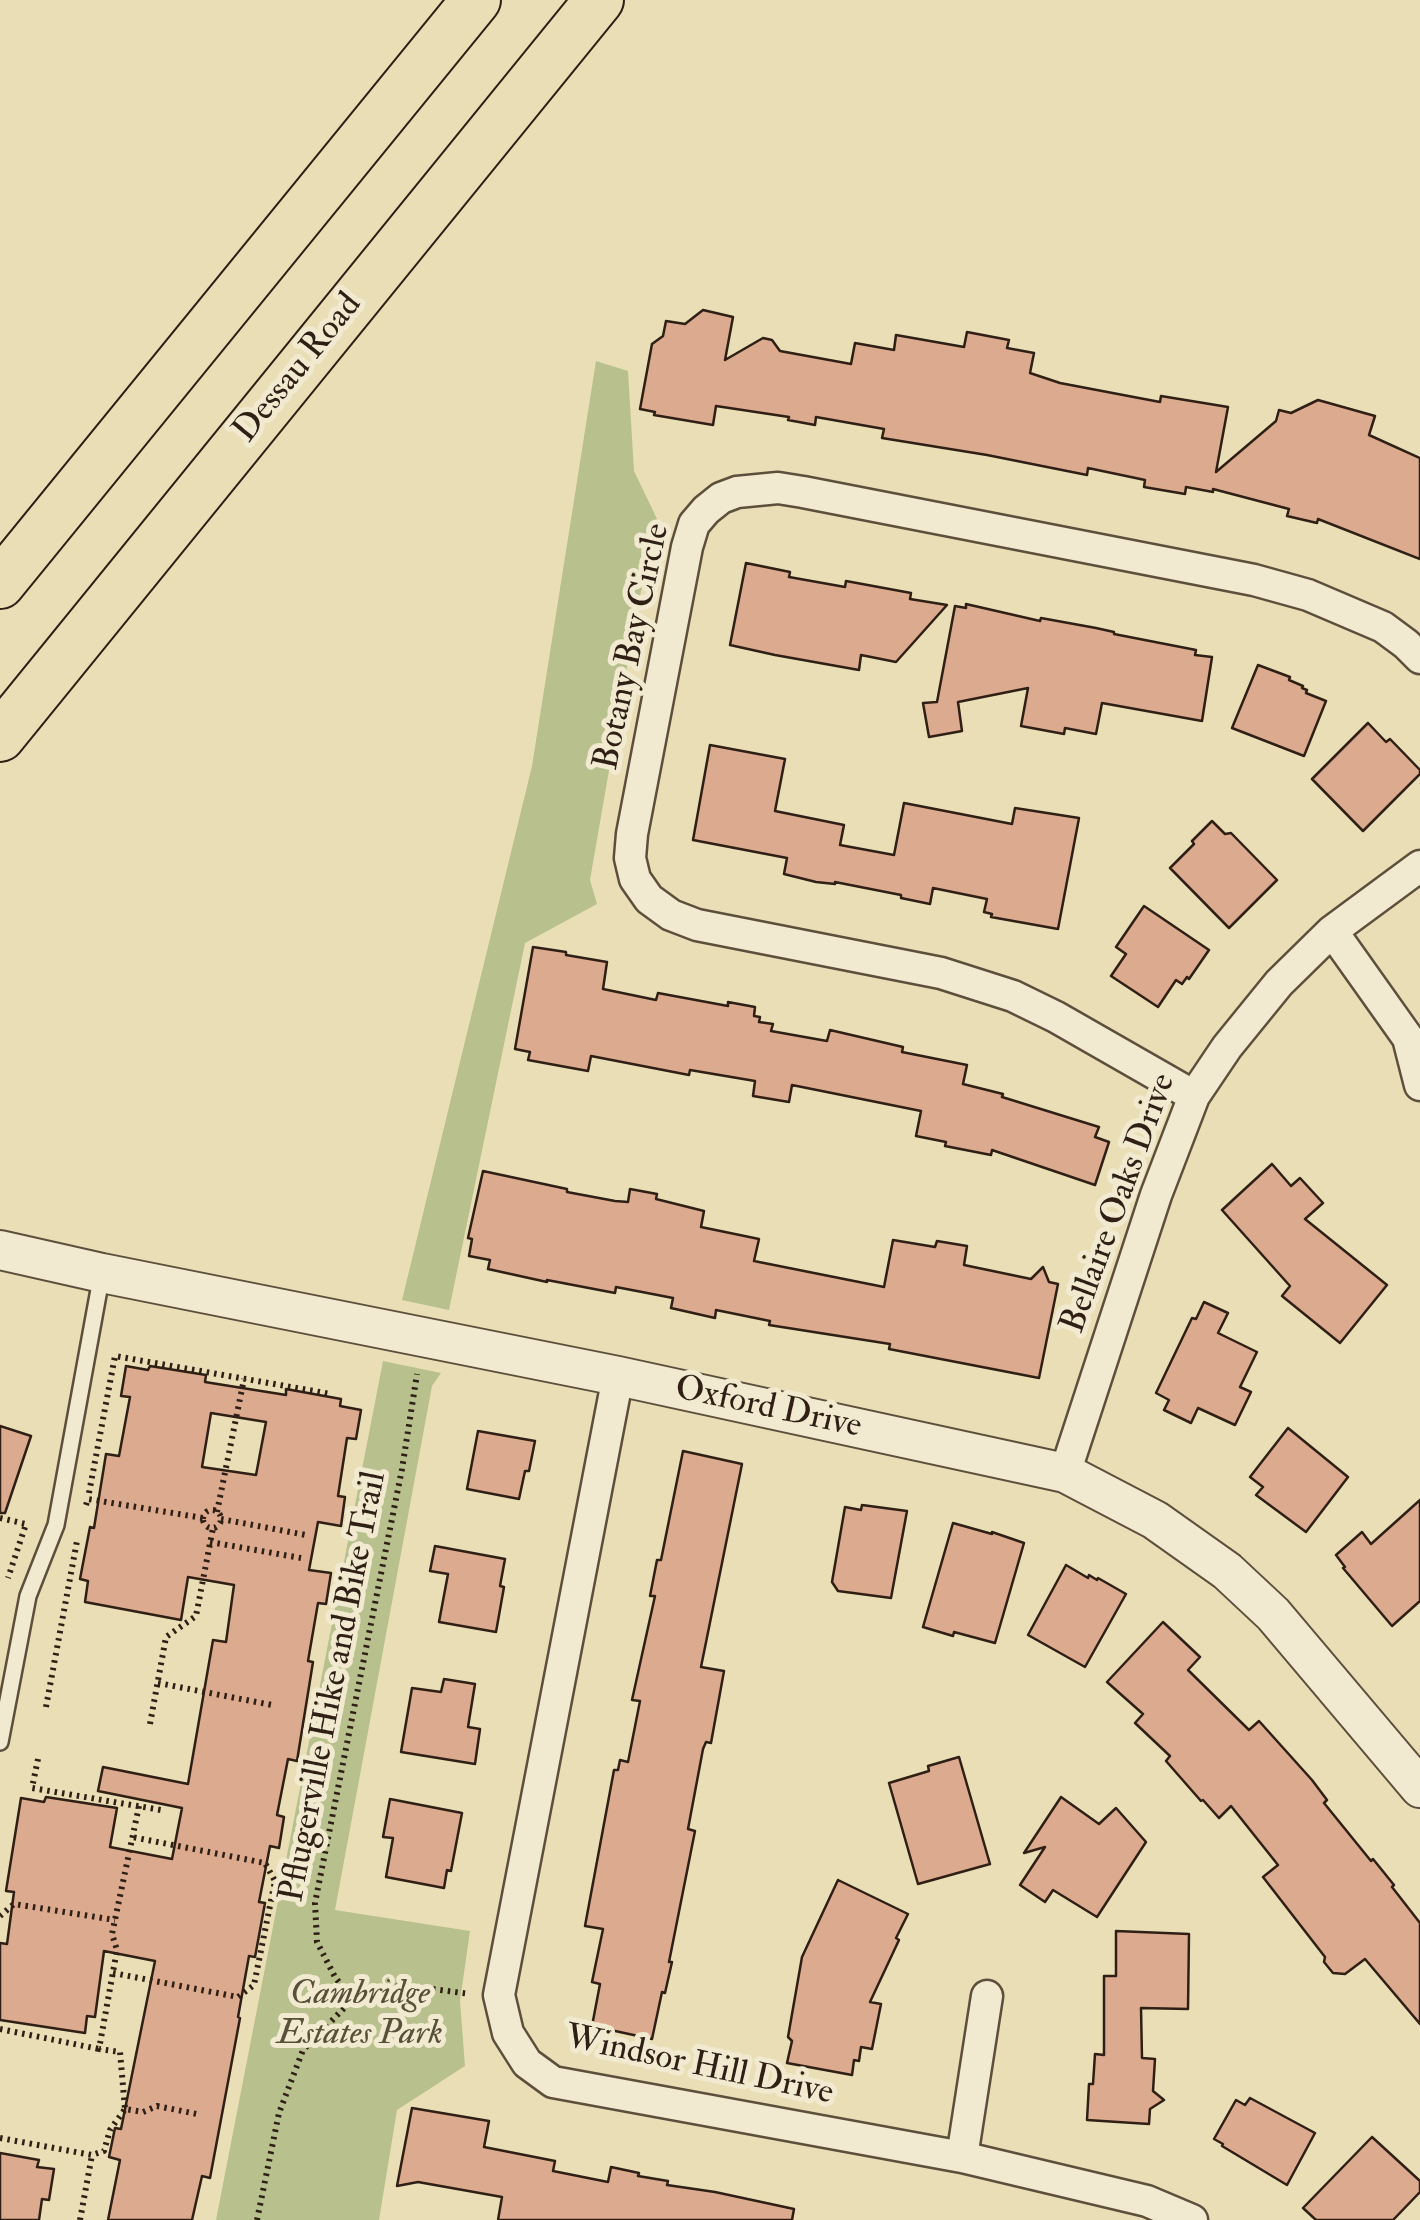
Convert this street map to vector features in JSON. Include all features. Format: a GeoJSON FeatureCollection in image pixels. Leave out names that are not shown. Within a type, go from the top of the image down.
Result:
{"type":"FeatureCollection","features":[{"type":"Feature","properties":{"kind":"main road"},"geometry":{"type":"LineString","coordinates":[[0,584],[476,0]]}},
{"type":"Feature","properties":{"kind":"main road","name":"Dessau Road"},"geometry":{"type":"LineString","coordinates":[[0,737],[599,0]]}},
{"type":"Feature","properties":{"kind":"street","name":"Botany Bay Circle"},"geometry":{"type":"LineString","coordinates":[[1194,1096],[1013,996],[941,973],[697,925],[671,915],[649,898],[635,879],[630,858],[632,834],[694,524],[721,498],[737,492],[778,488],[803,492],[1254,580],[1308,595],[1383,627],[1420,658]]}},
{"type":"Feature","properties":{"kind":"street","name":"Bellaire Oaks Drive"},"geometry":{"type":"LineString","coordinates":[[1065,1473],[1156,1195],[1194,1096],[1227,1047],[1279,983],[1332,930],[1420,866]]}},
{"type":"Feature","properties":{"kind":"street"},"geometry":{"type":"LineString","coordinates":[[1332,930],[1408,1038],[1420,1086]]}},
{"type":"Feature","properties":{"kind":"street","name":"Oxford Drive"},"geometry":{"type":"LineString","coordinates":[[0,1250],[618,1376],[1065,1473],[1156,1520],[1226,1571],[1274,1614],[1420,1788]]}},
{"type":"Feature","properties":{"kind":"street","name":"Windsor Hill Drive"},"geometry":{"type":"LineString","coordinates":[[618,1376],[499,1996],[508,2034],[528,2062],[553,2082],[962,2157],[1147,2201],[1192,2220]]}},
{"type":"Feature","properties":{"kind":"street"},"geometry":{"type":"LineString","coordinates":[[962,2157],[987,1996]]}},
{"type":"Feature","properties":{"kind":"lane"},"geometry":{"type":"LineString","coordinates":[[0,1742],[28,1596],[56,1525],[102,1273]]}},
{"type":"Feature","properties":{"kind":"path"},"geometry":{"type":"LineString","coordinates":[[83,1518],[115,1356],[331,1394]]}},
{"type":"Feature","properties":{"kind":"path","name":"Pflugerville Hike and Bike Trail"},"geometry":{"type":"LineString","coordinates":[[352,2000],[316,1942],[315,1903],[402,1469],[417,1374]]}},
{"type":"Feature","properties":{"kind":"path"},"geometry":{"type":"LineString","coordinates":[[150,1724],[166,1637],[196,1616],[213,1528],[219,1524],[244,1379]]}},
{"type":"Feature","properties":{"kind":"path"},"geometry":{"type":"LineString","coordinates":[[88,1499],[203,1518]]}},
{"type":"Feature","properties":{"kind":"path"},"geometry":{"type":"LineString","coordinates":[[203,1518],[208,1511],[306,1535]]}},
{"type":"Feature","properties":{"kind":"path"},"geometry":{"type":"LineString","coordinates":[[0,1518],[26,1524],[6,1583]]}},
{"type":"Feature","properties":{"kind":"path"},"geometry":{"type":"LineString","coordinates":[[203,1518],[206,1526],[213,1528]]}},
{"type":"Feature","properties":{"kind":"path"},"geometry":{"type":"LineString","coordinates":[[46,1707],[78,1537]]}},
{"type":"Feature","properties":{"kind":"path"},"geometry":{"type":"LineString","coordinates":[[210,1542],[301,1558]]}},
{"type":"Feature","properties":{"kind":"path"},"geometry":{"type":"LineString","coordinates":[[158,1683],[272,1705]]}},
{"type":"Feature","properties":{"kind":"path"},"geometry":{"type":"LineString","coordinates":[[38,1759],[32,1788],[161,1810]]}},
{"type":"Feature","properties":{"kind":"path"},"geometry":{"type":"LineString","coordinates":[[100,2050],[117,1950],[112,1934],[139,1806]]}},
{"type":"Feature","properties":{"kind":"path"},"geometry":{"type":"LineString","coordinates":[[113,1973],[238,1997],[254,1985],[275,1880],[265,1863],[132,1837]]}},
{"type":"Feature","properties":{"kind":"path"},"geometry":{"type":"LineString","coordinates":[[0,1916],[14,1904],[115,1920]]}},
{"type":"Feature","properties":{"kind":"path"},"geometry":{"type":"LineString","coordinates":[[257,2220],[279,2113],[304,2050],[352,2000],[402,1986],[470,1994]]}},
{"type":"Feature","properties":{"kind":"path"},"geometry":{"type":"LineString","coordinates":[[0,2030],[120,2052],[125,2109],[110,2130],[104,2151],[92,2155],[0,2138]]}},
{"type":"Feature","properties":{"kind":"path"},"geometry":{"type":"LineString","coordinates":[[125,2109],[143,2112],[156,2106],[197,2114]]}},
{"type":"Feature","properties":{"kind":"path"},"geometry":{"type":"LineString","coordinates":[[80,2220],[92,2155]]}},
{"type":"Feature","properties":{"kind":"green space"},"geometry":{"type":"Polygon","coordinates":[[[596,361],[628,371],[634,471],[659,523],[638,603],[590,880],[597,904],[525,943],[449,1310],[402,1300],[532,766],[596,361]]]}},
{"type":"Feature","properties":{"kind":"green space","name":"Cambridge Estates Park"},"geometry":{"type":"Polygon","coordinates":[[[383,1361],[441,1373],[432,1386],[335,1910],[470,1931],[460,2001],[465,2066],[397,2110],[379,2220],[216,2220],[383,1361]]]}},
{"type":"Feature","properties":{"kind":"building"},"geometry":{"type":"Polygon","coordinates":[[[703,310],[733,317],[725,360],[763,338],[772,340],[780,351],[851,364],[855,343],[894,350],[896,335],[964,347],[967,332],[1009,340],[1007,348],[1034,353],[1030,373],[1060,383],[1160,402],[1161,396],[1228,407],[1216,472],[1276,421],[1279,410],[1291,413],[1318,400],[1375,416],[1369,435],[1420,458],[1420,559],[1318,519],[1317,523],[1287,516],[1289,509],[1213,489],[1186,487],[1185,494],[1144,487],[1145,480],[1088,468],[1087,475],[882,438],[884,429],[816,417],[815,425],[716,406],[713,425],[640,409],[652,344],[663,336],[666,321],[685,324],[703,310]]]}},
{"type":"Feature","properties":{"kind":"building"},"geometry":{"type":"Polygon","coordinates":[[[746,563],[790,572],[789,577],[845,587],[846,581],[911,593],[910,599],[947,605],[896,662],[861,655],[859,670],[775,655],[730,645],[746,563]]]}},
{"type":"Feature","properties":{"kind":"building"},"geometry":{"type":"Polygon","coordinates":[[[966,604],[1040,621],[1041,618],[1096,628],[1212,657],[1202,721],[1102,703],[1096,734],[1065,728],[1064,734],[1021,726],[1028,688],[958,702],[962,731],[929,737],[923,703],[937,702],[955,606],[966,608],[966,604]]]}},
{"type":"Feature","properties":{"kind":"building"},"geometry":{"type":"Polygon","coordinates":[[[1258,665],[1290,677],[1306,693],[1326,701],[1304,756],[1232,728],[1258,665]]]}},
{"type":"Feature","properties":{"kind":"building"},"geometry":{"type":"Polygon","coordinates":[[[1368,723],[1386,742],[1390,739],[1420,774],[1363,831],[1312,779],[1368,723]]]}},
{"type":"Feature","properties":{"kind":"building"},"geometry":{"type":"Polygon","coordinates":[[[710,745],[785,759],[775,811],[844,825],[840,845],[894,855],[904,803],[1012,824],[1015,808],[1079,818],[1058,929],[991,917],[992,914],[984,912],[987,899],[933,888],[930,904],[835,882],[816,882],[784,874],[787,858],[693,840],[710,745]]]}},
{"type":"Feature","properties":{"kind":"building"},"geometry":{"type":"Polygon","coordinates":[[[1212,821],[1225,834],[1231,833],[1277,880],[1229,928],[1170,868],[1212,821]]]}},
{"type":"Feature","properties":{"kind":"building"},"geometry":{"type":"Polygon","coordinates":[[[1144,906],[1209,950],[1189,979],[1182,984],[1176,980],[1158,1007],[1111,976],[1126,954],[1116,947],[1144,906]]]}},
{"type":"Feature","properties":{"kind":"building"},"geometry":{"type":"Polygon","coordinates":[[[533,947],[607,962],[603,989],[656,1000],[658,993],[755,1007],[754,1016],[760,1017],[759,1022],[773,1024],[771,1031],[827,1041],[830,1030],[903,1047],[902,1052],[967,1065],[963,1084],[1099,1127],[1095,1137],[1109,1142],[1095,1185],[992,1150],[991,1155],[916,1136],[921,1111],[792,1085],[789,1102],[753,1096],[755,1081],[690,1070],[689,1075],[591,1056],[588,1071],[528,1060],[530,1052],[515,1049],[533,947]]]}},
{"type":"Feature","properties":{"kind":"building"},"geometry":{"type":"Polygon","coordinates":[[[1272,1164],[1291,1186],[1300,1178],[1323,1203],[1305,1219],[1387,1285],[1340,1343],[1282,1296],[1290,1286],[1222,1210],[1272,1164]]]}},
{"type":"Feature","properties":{"kind":"building"},"geometry":{"type":"Polygon","coordinates":[[[483,1171],[615,1201],[628,1202],[630,1189],[657,1194],[656,1199],[704,1211],[701,1227],[759,1239],[754,1261],[884,1287],[893,1240],[935,1247],[937,1241],[967,1246],[964,1265],[1031,1279],[1043,1267],[1049,1282],[1058,1284],[1039,1378],[889,1349],[890,1344],[769,1325],[770,1321],[716,1310],[715,1318],[671,1308],[673,1298],[616,1287],[615,1293],[488,1269],[490,1260],[469,1256],[472,1239],[468,1238],[483,1171]]]}},
{"type":"Feature","properties":{"kind":"building"},"geometry":{"type":"Polygon","coordinates":[[[1204,1302],[1228,1313],[1218,1333],[1257,1352],[1240,1387],[1251,1392],[1235,1425],[1198,1408],[1191,1423],[1164,1410],[1169,1400],[1156,1393],[1192,1318],[1196,1319],[1204,1302]]]}},
{"type":"Feature","properties":{"kind":"building"},"geometry":{"type":"Polygon","coordinates":[[[126,1366],[148,1370],[150,1366],[206,1375],[205,1382],[286,1395],[286,1389],[341,1399],[340,1406],[361,1410],[356,1439],[347,1438],[338,1496],[345,1497],[341,1526],[318,1522],[309,1570],[331,1573],[326,1604],[318,1603],[297,1761],[288,1759],[277,1815],[284,1817],[279,1848],[270,1846],[259,1902],[265,1903],[255,1957],[249,1956],[210,2178],[202,2176],[192,2220],[108,2220],[120,2160],[109,2157],[115,2128],[121,2129],[155,1961],[104,1951],[95,2017],[87,2016],[85,2033],[0,2020],[0,1943],[7,1944],[14,1892],[6,1891],[21,1798],[44,1802],[46,1797],[117,1808],[110,1847],[172,1859],[182,1808],[98,1791],[103,1767],[188,1784],[213,1640],[226,1642],[234,1585],[188,1577],[181,1620],[85,1602],[88,1581],[80,1579],[90,1527],[94,1528],[106,1454],[119,1456],[130,1397],[121,1396],[126,1366]],[[211,1413],[202,1467],[256,1475],[266,1422],[211,1413]]]}},
{"type":"Feature","properties":{"kind":"building"},"geometry":{"type":"Polygon","coordinates":[[[0,1426],[31,1436],[5,1513],[0,1513],[0,1426]]]}},
{"type":"Feature","properties":{"kind":"building"},"geometry":{"type":"Polygon","coordinates":[[[1288,1428],[1348,1477],[1306,1532],[1256,1495],[1263,1487],[1250,1477],[1288,1428]]]}},
{"type":"Feature","properties":{"kind":"building"},"geometry":{"type":"Polygon","coordinates":[[[478,1431],[535,1441],[519,1499],[467,1489],[478,1431]]]}},
{"type":"Feature","properties":{"kind":"building"},"geometry":{"type":"Polygon","coordinates":[[[683,1451],[742,1464],[701,1667],[724,1671],[711,1743],[706,1742],[703,1749],[688,1829],[695,1831],[672,1962],[652,2039],[592,2026],[600,1984],[592,1982],[603,1929],[585,1926],[614,1770],[618,1770],[620,1760],[628,1762],[640,1701],[632,1700],[655,1596],[650,1596],[683,1451]]]}},
{"type":"Feature","properties":{"kind":"building"},"geometry":{"type":"Polygon","coordinates":[[[1420,1500],[1420,1601],[1392,1626],[1336,1555],[1362,1532],[1371,1544],[1420,1500]]]}},
{"type":"Feature","properties":{"kind":"building"},"geometry":{"type":"Polygon","coordinates":[[[862,1505],[907,1511],[891,1598],[838,1591],[832,1582],[845,1507],[861,1510],[862,1505]]]}},
{"type":"Feature","properties":{"kind":"building"},"geometry":{"type":"Polygon","coordinates":[[[953,1523],[1024,1543],[995,1643],[923,1627],[953,1523]]]}},
{"type":"Feature","properties":{"kind":"building"},"geometry":{"type":"Polygon","coordinates":[[[435,1546],[505,1559],[496,1632],[439,1622],[448,1574],[430,1571],[435,1546]]]}},
{"type":"Feature","properties":{"kind":"building"},"geometry":{"type":"Polygon","coordinates":[[[1066,1565],[1126,1594],[1085,1667],[1028,1635],[1066,1565]]]}},
{"type":"Feature","properties":{"kind":"building"},"geometry":{"type":"Polygon","coordinates":[[[1163,1622],[1200,1657],[1188,1670],[1249,1730],[1259,1721],[1312,1780],[1327,1800],[1324,1803],[1394,1885],[1420,1923],[1420,2024],[1365,1959],[1345,1974],[1333,1973],[1263,1877],[1278,1865],[1231,1806],[1219,1818],[1201,1801],[1166,1761],[1170,1756],[1135,1723],[1143,1714],[1107,1682],[1163,1622]]]}},
{"type":"Feature","properties":{"kind":"building"},"geometry":{"type":"Polygon","coordinates":[[[444,1679],[475,1684],[468,1727],[480,1729],[475,1764],[401,1752],[412,1688],[441,1692],[444,1679]]]}},
{"type":"Feature","properties":{"kind":"building"},"geometry":{"type":"Polygon","coordinates":[[[959,1757],[990,1864],[918,1884],[889,1783],[959,1757]]]}},
{"type":"Feature","properties":{"kind":"building"},"geometry":{"type":"Polygon","coordinates":[[[1061,1797],[1099,1824],[1116,1808],[1146,1842],[1097,1917],[1053,1890],[1045,1902],[1020,1885],[1045,1847],[1024,1853],[1061,1797]]]}},
{"type":"Feature","properties":{"kind":"building"},"geometry":{"type":"Polygon","coordinates":[[[390,1799],[462,1813],[444,1888],[386,1877],[393,1838],[383,1837],[390,1799]]]}},
{"type":"Feature","properties":{"kind":"building"},"geometry":{"type":"Polygon","coordinates":[[[838,1880],[908,1914],[870,2002],[881,2004],[872,2049],[861,2047],[852,2075],[787,2063],[802,1957],[838,1880]]]}},
{"type":"Feature","properties":{"kind":"building"},"geometry":{"type":"Polygon","coordinates":[[[1116,1931],[1189,1934],[1188,2009],[1141,2008],[1142,2058],[1155,2059],[1153,2091],[1164,2100],[1150,2109],[1149,2124],[1087,2120],[1095,2054],[1104,2055],[1104,1976],[1116,1976],[1116,1931]]]}},
{"type":"Feature","properties":{"kind":"building"},"geometry":{"type":"Polygon","coordinates":[[[1250,2098],[1315,2133],[1287,2185],[1214,2139],[1236,2100],[1245,2105],[1250,2098]]]}},
{"type":"Feature","properties":{"kind":"building"},"geometry":{"type":"Polygon","coordinates":[[[412,2108],[489,2121],[484,2147],[555,2161],[553,2171],[608,2182],[611,2167],[668,2181],[667,2185],[794,2209],[792,2220],[498,2220],[502,2197],[418,2182],[397,2186],[412,2108]]]}},
{"type":"Feature","properties":{"kind":"building"},"geometry":{"type":"Polygon","coordinates":[[[1372,2137],[1420,2181],[1420,2192],[1393,2220],[1316,2220],[1303,2208],[1372,2137]]]}},
{"type":"Feature","properties":{"kind":"building"},"geometry":{"type":"Polygon","coordinates":[[[0,2153],[39,2160],[37,2167],[54,2169],[49,2200],[42,2199],[39,2220],[0,2220],[0,2153]]]}}]}
